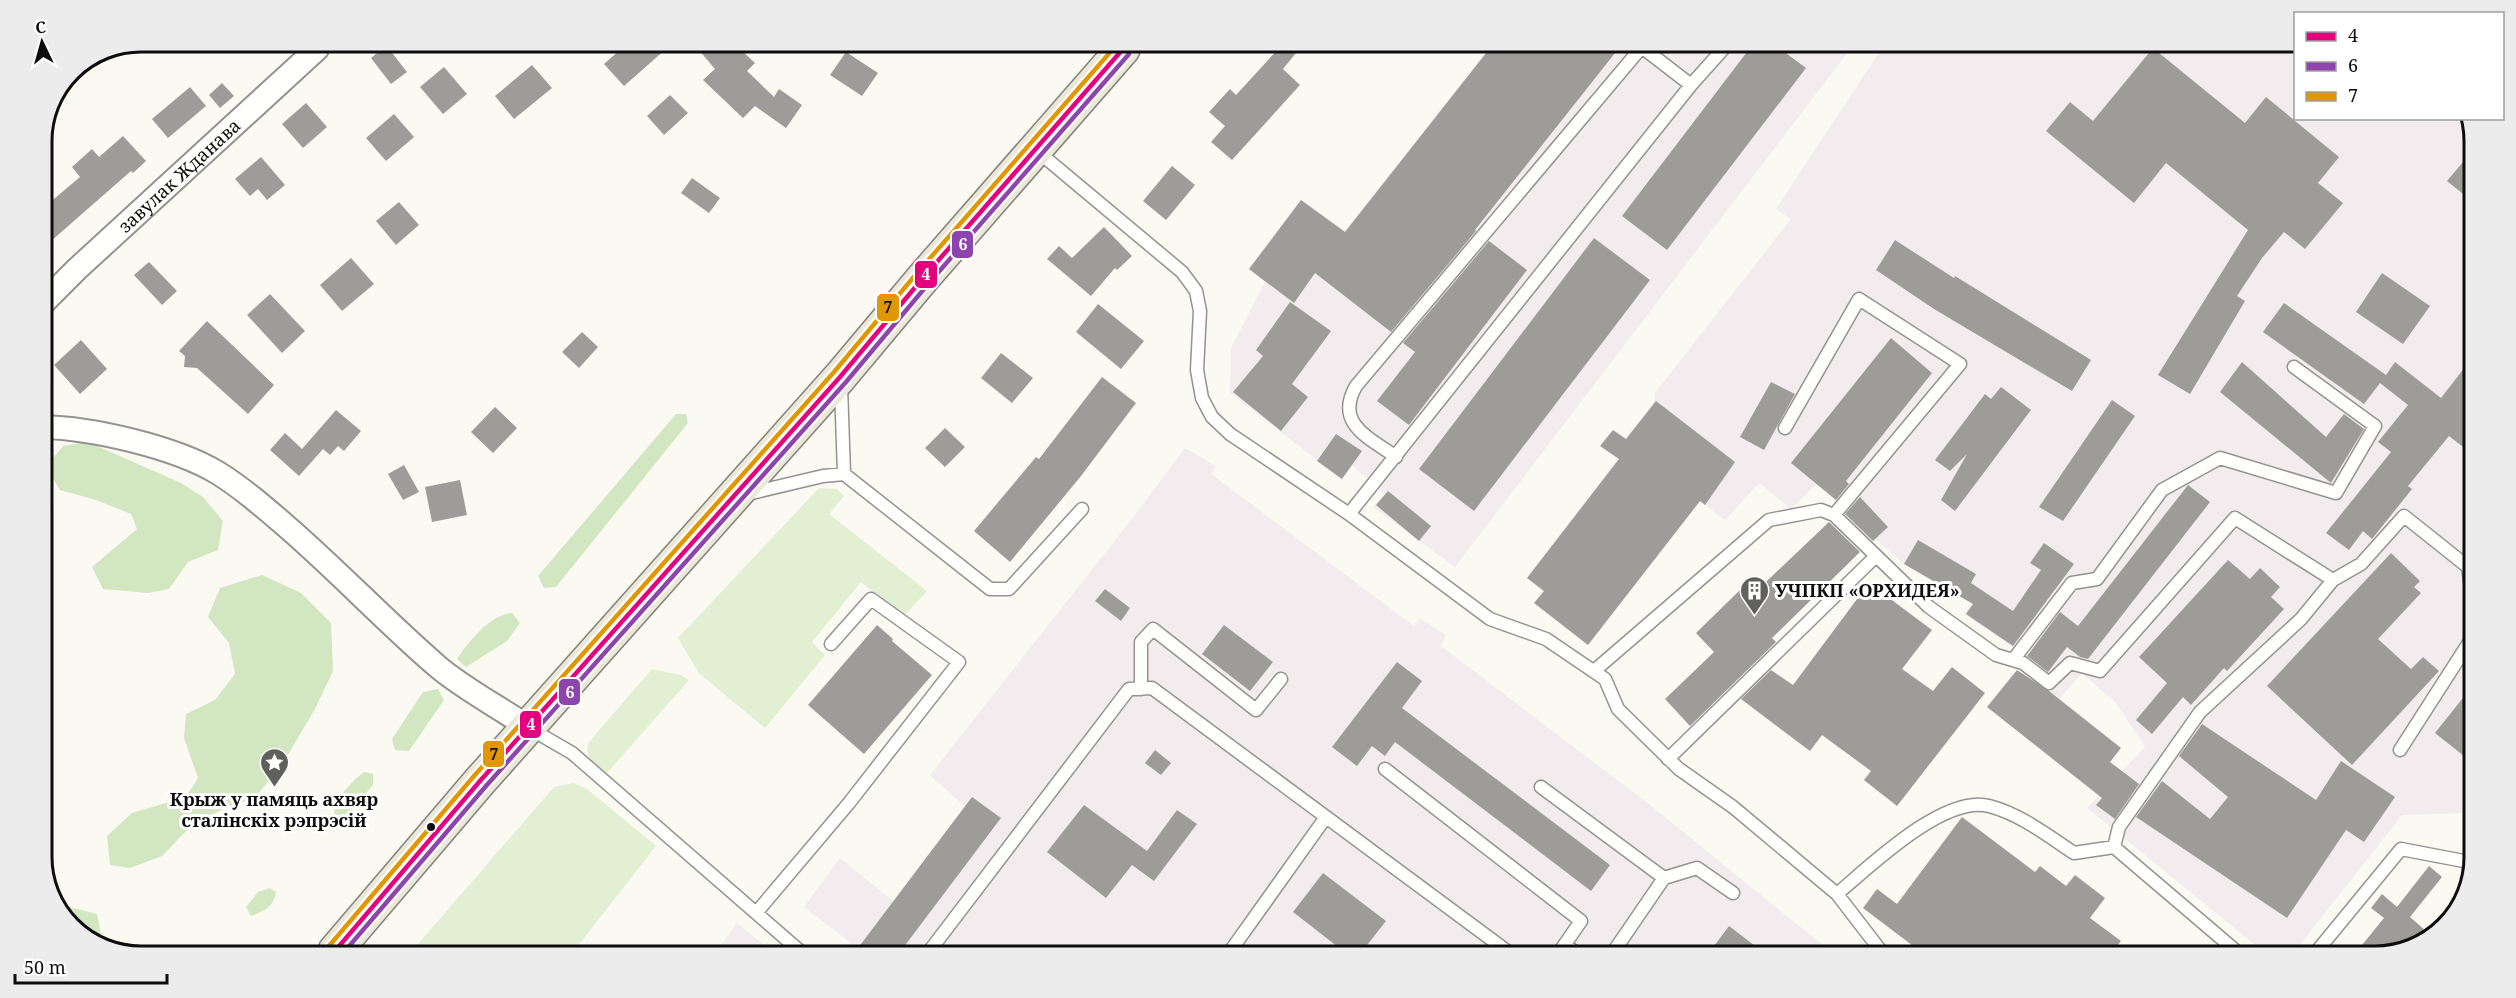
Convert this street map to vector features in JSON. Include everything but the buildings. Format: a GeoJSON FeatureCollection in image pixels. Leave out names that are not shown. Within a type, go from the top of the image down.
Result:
{"type":"FeatureCollection","features":[{"type":"Feature","properties":{"kind":"main road"},"geometry":{"type":"LineString","coordinates":[[339,946],[528,727],[840,377],[923,278],[1120,52]]}},
{"type":"Feature","properties":{"kind":"street","name":"завулак Жданава"},"geometry":{"type":"LineString","coordinates":[[52,293],[77,268],[314,52]]}},
{"type":"Feature","properties":{"kind":"street"},"geometry":{"type":"LineString","coordinates":[[52,429],[103,435],[138,443],[176,454],[216,472],[251,496],[285,525],[439,668],[528,727]]}},
{"type":"Feature","properties":{"kind":"lane"},"geometry":{"type":"LineString","coordinates":[[1396,457],[1354,426],[1348,413],[1350,397],[1356,386],[1639,52]]}},
{"type":"Feature","properties":{"kind":"lane"},"geometry":{"type":"LineString","coordinates":[[1647,52],[1691,85]]}},
{"type":"Feature","properties":{"kind":"lane"},"geometry":{"type":"LineString","coordinates":[[1349,514],[1691,85],[1721,52]]}},
{"type":"Feature","properties":{"kind":"lane"},"geometry":{"type":"LineString","coordinates":[[1035,149],[1182,272],[1196,291],[1200,311],[1197,370],[1202,399],[1212,417],[1230,434],[1349,514],[1490,619],[1546,639],[1605,679],[1618,709],[1668,759],[1733,807],[1837,894],[1877,946]]}},
{"type":"Feature","properties":{"kind":"lane"},"geometry":{"type":"LineString","coordinates":[[1785,428],[1859,299],[1960,364],[1840,504],[1834,515]]}},
{"type":"Feature","properties":{"kind":"lane"},"geometry":{"type":"LineString","coordinates":[[2013,660],[2072,584],[2097,579],[2162,490],[2220,458],[2336,494],[2375,426],[2294,367]]}},
{"type":"Feature","properties":{"kind":"lane"},"geometry":{"type":"LineString","coordinates":[[840,377],[844,474]]}},
{"type":"Feature","properties":{"kind":"lane"},"geometry":{"type":"LineString","coordinates":[[731,498],[823,476],[844,474],[990,589],[1010,589],[1082,509]]}},
{"type":"Feature","properties":{"kind":"lane"},"geometry":{"type":"LineString","coordinates":[[1594,671],[1769,520],[1821,510],[1834,515],[1929,607],[1996,655],[2023,663],[2049,683],[2070,663],[2100,670],[2235,518],[2333,580]]}},
{"type":"Feature","properties":{"kind":"lane"},"geometry":{"type":"LineString","coordinates":[[2114,847],[2119,827],[2200,712],[2301,619],[2333,580],[2361,564],[2404,516],[2464,563]]}},
{"type":"Feature","properties":{"kind":"lane"},"geometry":{"type":"LineString","coordinates":[[1668,759],[1876,556]]}},
{"type":"Feature","properties":{"kind":"lane"},"geometry":{"type":"LineString","coordinates":[[756,913],[849,803],[959,662],[871,599],[831,644]]}},
{"type":"Feature","properties":{"kind":"lane"},"geometry":{"type":"LineString","coordinates":[[1141,689],[1141,642],[1153,629],[1256,710],[1281,679]]}},
{"type":"Feature","properties":{"kind":"lane"},"geometry":{"type":"LineString","coordinates":[[2400,750],[2464,651]]}},
{"type":"Feature","properties":{"kind":"lane"},"geometry":{"type":"LineString","coordinates":[[933,946],[1129,689],[1152,688],[1500,946]]}},
{"type":"Feature","properties":{"kind":"lane"},"geometry":{"type":"LineString","coordinates":[[528,727],[572,753],[794,946]]}},
{"type":"Feature","properties":{"kind":"lane"},"geometry":{"type":"LineString","coordinates":[[1385,769],[1581,921],[1563,946]]}},
{"type":"Feature","properties":{"kind":"lane"},"geometry":{"type":"LineString","coordinates":[[1541,787],[1664,878]]}},
{"type":"Feature","properties":{"kind":"lane"},"geometry":{"type":"LineString","coordinates":[[1837,894],[1907,835],[1953,809],[1986,805],[2038,828],[2074,853],[2114,847],[2230,946]]}},
{"type":"Feature","properties":{"kind":"lane"},"geometry":{"type":"LineString","coordinates":[[1233,946],[1326,817]]}},
{"type":"Feature","properties":{"kind":"lane"},"geometry":{"type":"LineString","coordinates":[[2321,946],[2401,849],[2463,861]]}},
{"type":"Feature","properties":{"kind":"lane"},"geometry":{"type":"LineString","coordinates":[[1617,946],[1664,878],[1697,868],[1733,893]]}},
{"type":"Feature","properties":{"kind":"shaded area"},"geometry":{"type":"Polygon","coordinates":[[[1486,52],[1848,52],[1455,567],[1373,507],[1385,494],[1352,465],[1342,479],[1230,393],[1231,348],[1265,282],[1249,269],[1301,200],[1345,231],[1486,52]]]}},
{"type":"Feature","properties":{"kind":"shaded area"},"geometry":{"type":"Polygon","coordinates":[[[1879,52],[2294,52],[2294,120],[2460,120],[2463,136],[2464,813],[2402,815],[2299,946],[2257,946],[2087,808],[2145,747],[2116,703],[2082,673],[2059,699],[2019,667],[2058,618],[2045,607],[2016,649],[1964,614],[1982,591],[1962,598],[1904,564],[1875,539],[1849,511],[1816,484],[1791,509],[1759,483],[1725,520],[1700,501],[1588,645],[1534,603],[1543,591],[1527,578],[1618,459],[1600,446],[1613,430],[1626,439],[1655,401],[1655,393],[1791,219],[1776,209],[1879,52]]]}},
{"type":"Feature","properties":{"kind":"shaded area"},"geometry":{"type":"Polygon","coordinates":[[[1185,448],[1216,466],[1211,474],[1414,626],[1420,618],[1446,635],[1441,646],[1650,805],[1824,946],[849,946],[851,943],[804,907],[840,858],[893,901],[965,807],[930,775],[1185,448]]]}},
{"type":"Feature","properties":{"kind":"shaded area"},"geometry":{"type":"Polygon","coordinates":[[[737,923],[765,946],[720,946],[737,923]]]}},
{"type":"Feature","properties":{"kind":"green space"},"geometry":{"type":"Polygon","coordinates":[[[676,414],[686,414],[688,423],[556,587],[544,588],[538,576],[676,414]]]}},
{"type":"Feature","properties":{"kind":"green space"},"geometry":{"type":"Polygon","coordinates":[[[88,442],[181,483],[203,497],[223,521],[218,550],[188,562],[169,589],[148,593],[103,589],[92,567],[137,529],[131,514],[96,500],[60,490],[52,478],[52,459],[63,446],[88,442]]]}},
{"type":"Feature","properties":{"kind":"green space"},"geometry":{"type":"Polygon","coordinates":[[[819,488],[837,489],[844,496],[829,514],[927,591],[904,616],[861,582],[812,642],[825,655],[765,728],[699,673],[678,638],[819,488]]]}},
{"type":"Feature","properties":{"kind":"green space"},"geometry":{"type":"Polygon","coordinates":[[[262,575],[301,593],[331,623],[333,671],[315,709],[283,763],[255,798],[226,807],[188,829],[162,856],[130,868],[110,865],[107,836],[132,813],[186,797],[198,778],[184,738],[186,714],[215,700],[235,674],[229,643],[208,617],[220,588],[262,575]]]}},
{"type":"Feature","properties":{"kind":"green space"},"geometry":{"type":"Polygon","coordinates":[[[512,613],[520,623],[507,641],[466,667],[457,659],[474,637],[488,624],[496,618],[512,613]]]}},
{"type":"Feature","properties":{"kind":"green space"},"geometry":{"type":"Polygon","coordinates":[[[652,669],[681,675],[689,680],[607,773],[589,756],[589,742],[652,669]]]}},
{"type":"Feature","properties":{"kind":"green space"},"geometry":{"type":"Polygon","coordinates":[[[438,689],[444,700],[409,751],[395,750],[392,739],[423,692],[438,689]]]}},
{"type":"Feature","properties":{"kind":"green space"},"geometry":{"type":"Polygon","coordinates":[[[364,772],[373,774],[373,785],[343,820],[334,820],[339,799],[364,772]]]}},
{"type":"Feature","properties":{"kind":"green space"},"geometry":{"type":"Polygon","coordinates":[[[574,783],[587,789],[656,846],[578,946],[416,946],[554,787],[574,783]]]}},
{"type":"Feature","properties":{"kind":"green space"},"geometry":{"type":"Polygon","coordinates":[[[270,888],[276,892],[271,905],[251,916],[246,907],[258,892],[270,888]]]}},
{"type":"Feature","properties":{"kind":"green space"},"geometry":{"type":"Polygon","coordinates":[[[69,907],[97,914],[101,935],[79,919],[69,907]]]}},
{"type":"Feature","properties":{"kind":"transit line","name":"7"},"geometry":{"type":"LineString","coordinates":[[329,946],[474,776],[834,372],[917,273],[1110,52]]}},
{"type":"Feature","properties":{"kind":"transit line","name":"4"},"geometry":{"type":"LineString","coordinates":[[339,946],[480,781],[840,377],[923,278],[1120,52]]}},
{"type":"Feature","properties":{"kind":"transit line","name":"6"},"geometry":{"type":"LineString","coordinates":[[349,946],[486,786],[846,382],[929,283],[1129,54]]}},
{"type":"Feature","properties":{"kind":"place","name":"УЧПКП «ОРХИДЕЯ»"},"geometry":{"type":"Point","coordinates":[1754,616]}},
{"type":"Feature","properties":{"kind":"place","name":"Крыж у памяць ахвяр сталінскіх рэпрэсій"},"geometry":{"type":"Point","coordinates":[274,788]}}]}
